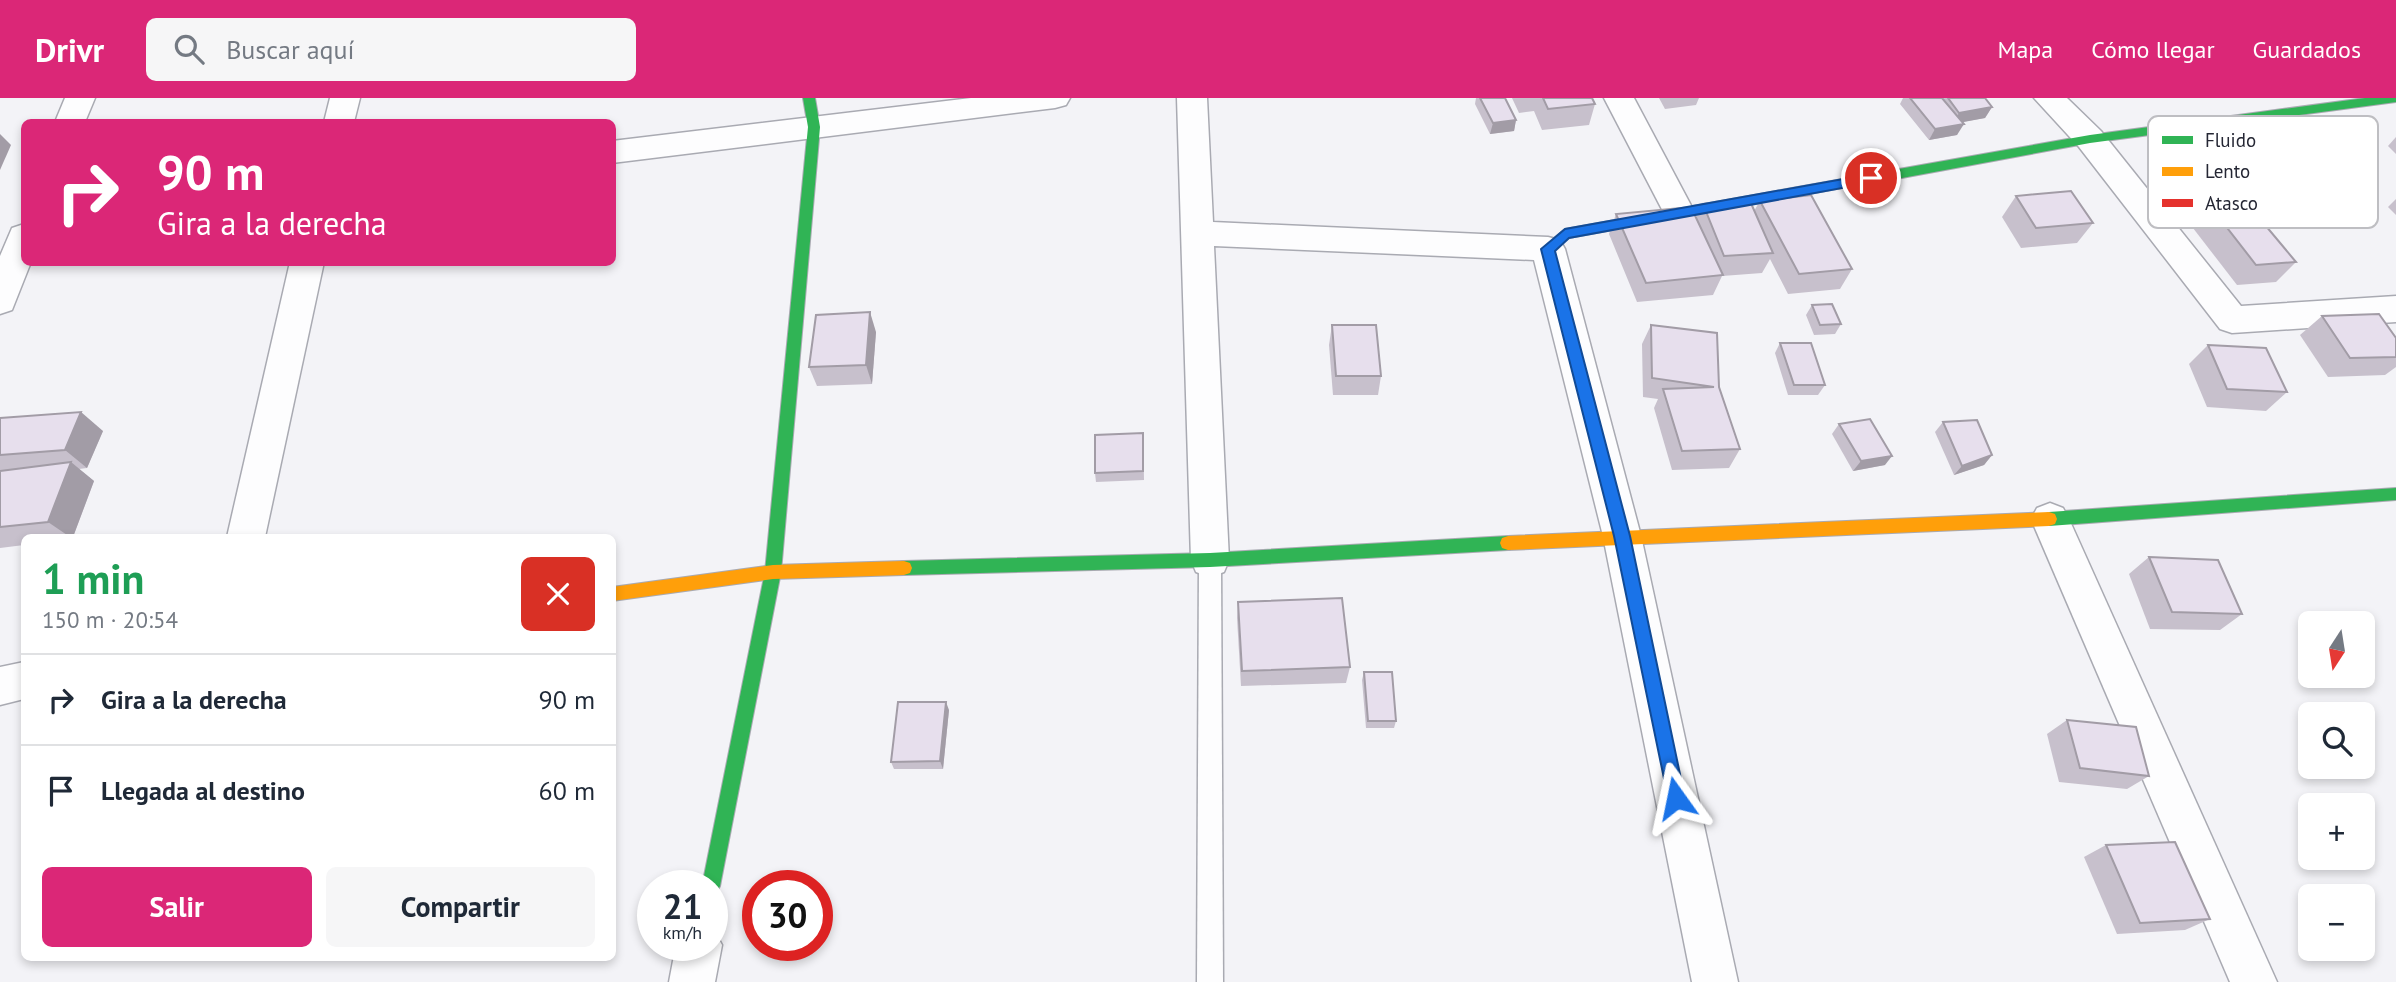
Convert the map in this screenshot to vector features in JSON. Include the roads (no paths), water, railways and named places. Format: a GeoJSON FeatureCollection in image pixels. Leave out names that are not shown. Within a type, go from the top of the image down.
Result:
{"type":"FeatureCollection","features":[{"type":"Feature","properties":{"kind":"street"},"geometry":{"type":"LineString","coordinates":[[71,119],[80,98]]}},
{"type":"Feature","properties":{"kind":"street"},"geometry":{"type":"LineString","coordinates":[[340,119],[345,98]]}},
{"type":"Feature","properties":{"kind":"street"},"geometry":{"type":"LineString","coordinates":[[616,151],[812,113],[1055,98]]}},
{"type":"Feature","properties":{"kind":"street"},"geometry":{"type":"LineString","coordinates":[[1192,98],[1210,560]]}},
{"type":"Feature","properties":{"kind":"street"},"geometry":{"type":"LineString","coordinates":[[1619,98],[1679,213]]}},
{"type":"Feature","properties":{"kind":"street"},"geometry":{"type":"LineString","coordinates":[[2049,98],[2090,139],[2148,213]]}},
{"type":"Feature","properties":{"kind":"street"},"geometry":{"type":"LineString","coordinates":[[2262,116],[2396,98]]}},
{"type":"Feature","properties":{"kind":"street"},"geometry":{"type":"LineString","coordinates":[[714,870],[773,572],[812,113]]}},
{"type":"Feature","properties":{"kind":"street"},"geometry":{"type":"LineString","coordinates":[[1197,233],[1548,249],[1565,234],[2090,139],[2148,131]]}},
{"type":"Feature","properties":{"kind":"street"},"geometry":{"type":"LineString","coordinates":[[2160,228],[2232,320],[2396,309]]}},
{"type":"Feature","properties":{"kind":"street"},"geometry":{"type":"LineString","coordinates":[[0,237],[21,235]]}},
{"type":"Feature","properties":{"kind":"street"},"geometry":{"type":"LineString","coordinates":[[0,301],[21,243]]}},
{"type":"Feature","properties":{"kind":"street"},"geometry":{"type":"LineString","coordinates":[[1548,249],[1622,536],[1715,982]]}},
{"type":"Feature","properties":{"kind":"street"},"geometry":{"type":"LineString","coordinates":[[247,534],[306,266]]}},
{"type":"Feature","properties":{"kind":"street"},"geometry":{"type":"LineString","coordinates":[[616,592],[773,572],[1210,560],[1622,536],[2050,519],[2396,494]]}},
{"type":"Feature","properties":{"kind":"street"},"geometry":{"type":"LineString","coordinates":[[2050,519],[2255,982]]}},
{"type":"Feature","properties":{"kind":"street"},"geometry":{"type":"LineString","coordinates":[[0,686],[21,682]]}},
{"type":"Feature","properties":{"kind":"street"},"geometry":{"type":"LineString","coordinates":[[692,982],[696,961]]}},
{"type":"Feature","properties":{"kind":"lane"},"geometry":{"type":"LineString","coordinates":[[1210,560],[1210,982]]}}]}
